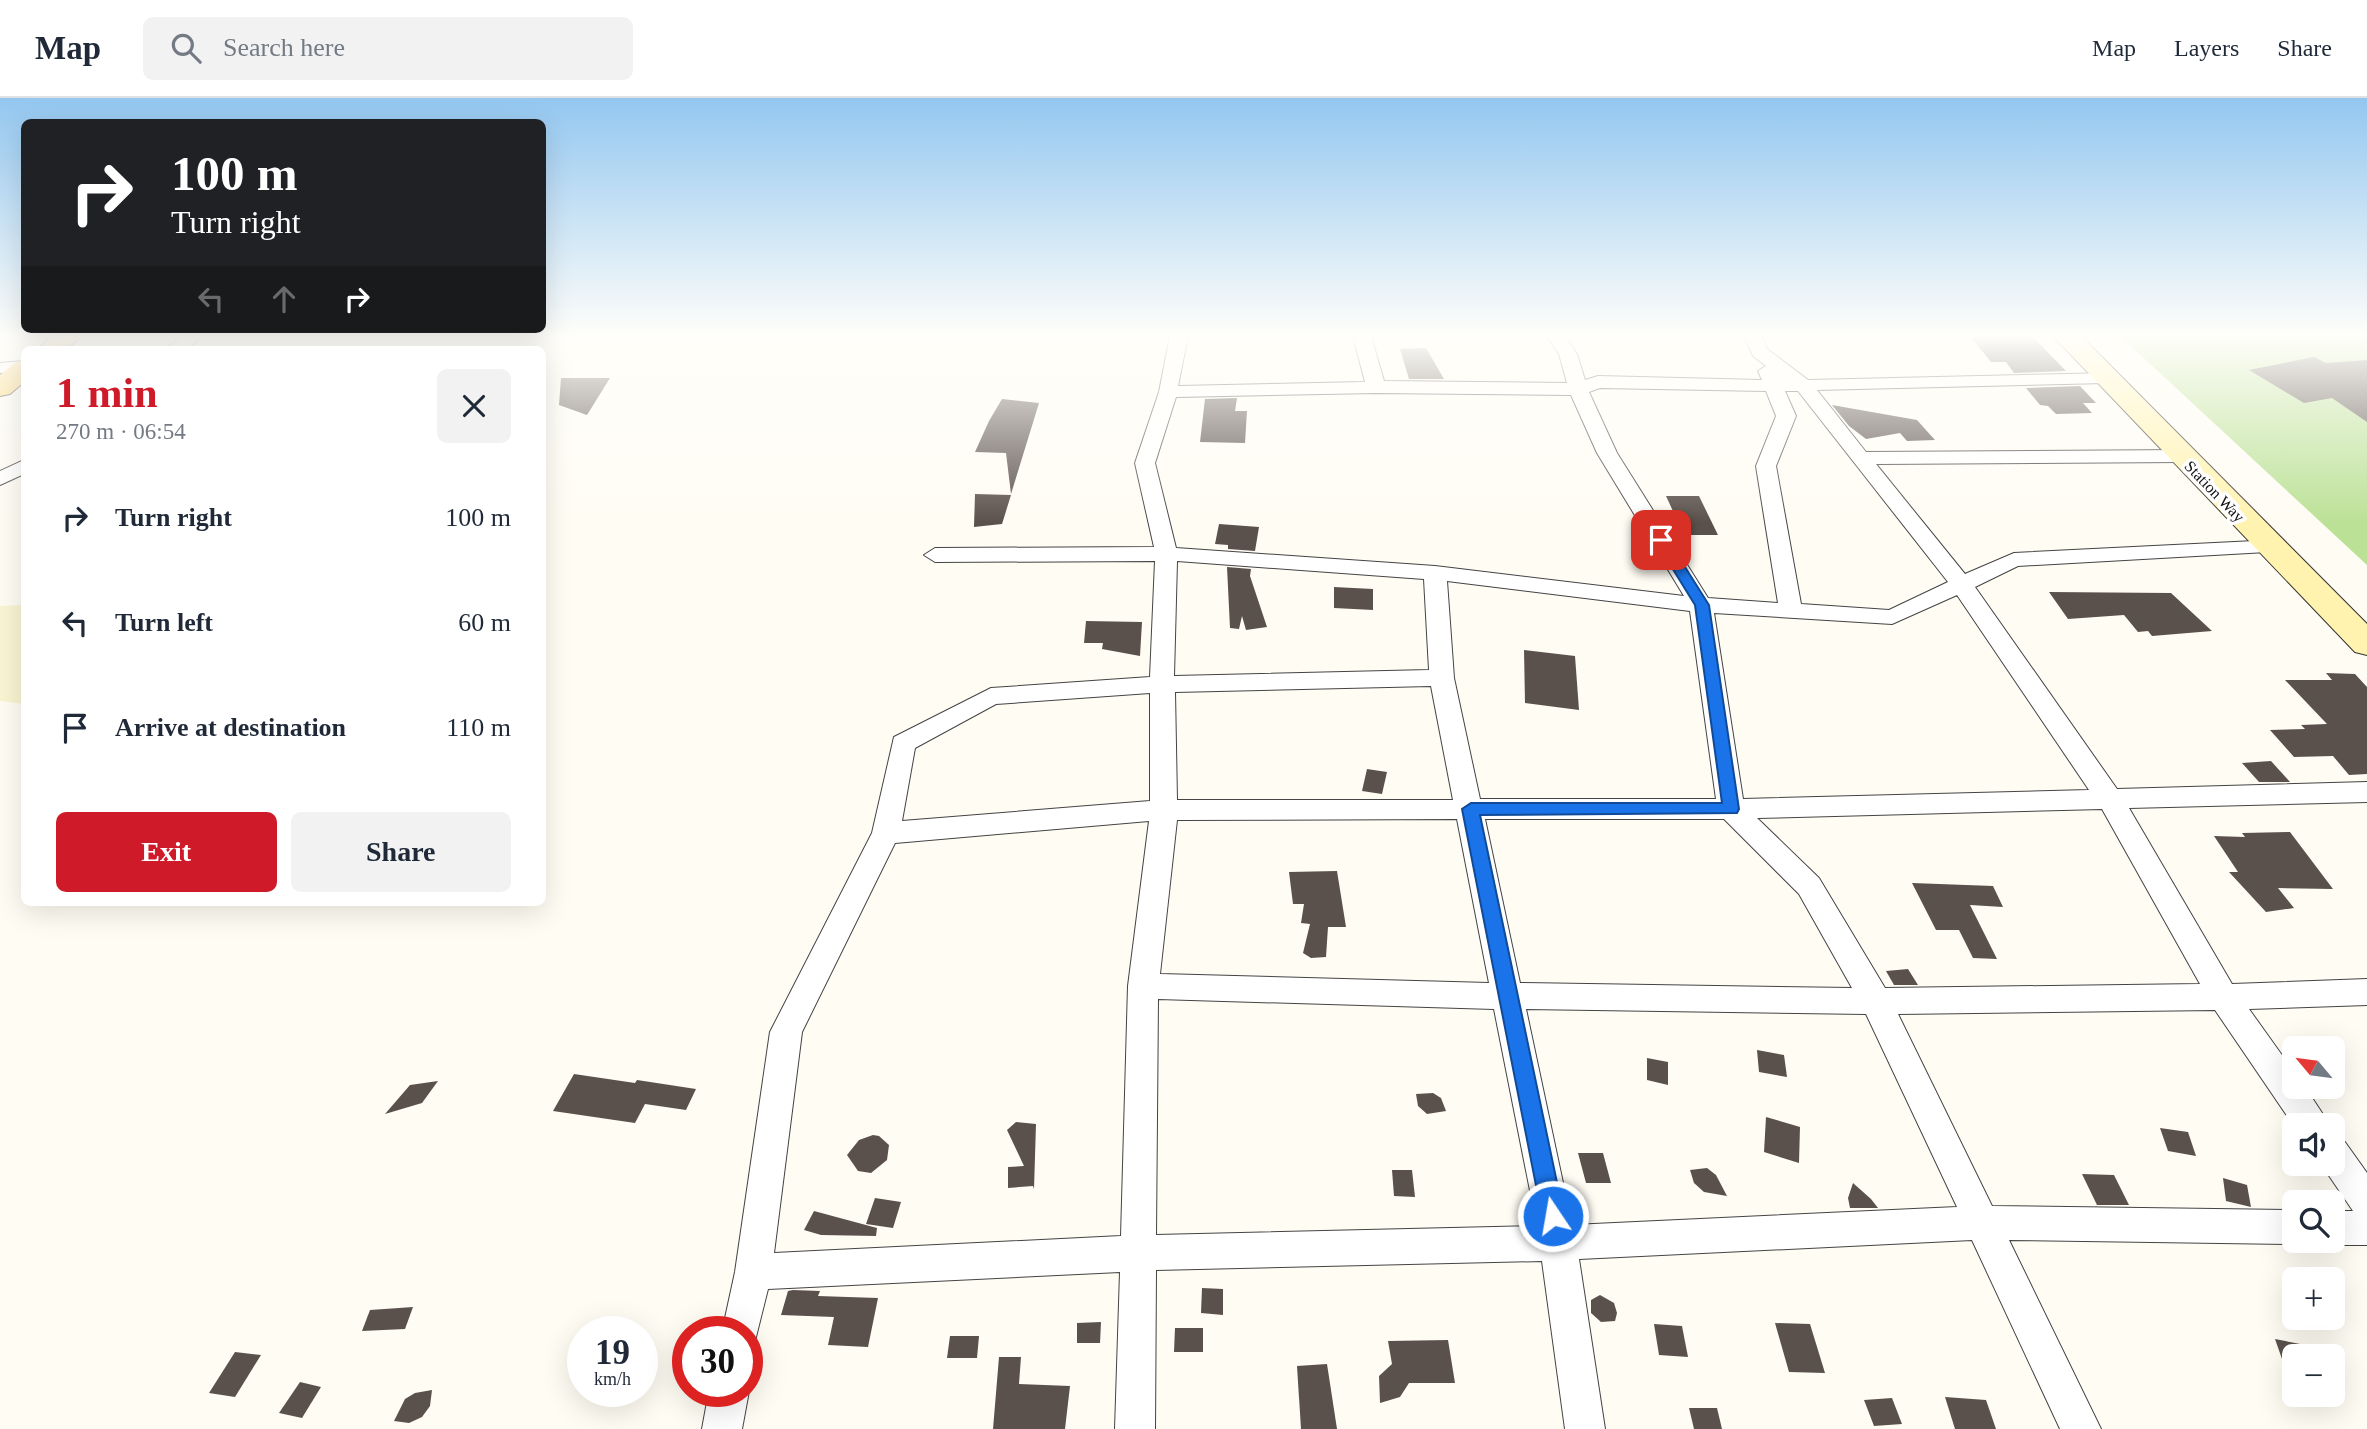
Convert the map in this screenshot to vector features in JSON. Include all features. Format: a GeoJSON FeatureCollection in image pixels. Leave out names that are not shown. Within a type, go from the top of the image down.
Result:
{"type":"FeatureCollection","features":[{"type":"Feature","properties":{"kind":"main road","name":"Station Way"},"geometry":{"type":"LineString","coordinates":[[2126,398],[2267,545],[2367,644]]}},
{"type":"Feature","properties":{"kind":"street"},"geometry":{"type":"LineString","coordinates":[[1135,1429],[1143,986],[1164,810],[1161,684],[1166,554],[1145,463],[1166,398]]}},
{"type":"Feature","properties":{"kind":"street"},"geometry":{"type":"LineString","coordinates":[[1582,398],[1607,453],[1702,605],[1731,809],[1809,886],[1875,999],[2081,1429]]}},
{"type":"Feature","properties":{"kind":"street"},"geometry":{"type":"LineString","coordinates":[[1779,398],[1786,416],[1766,466],[1791,611]]}},
{"type":"Feature","properties":{"kind":"street"},"geometry":{"type":"LineString","coordinates":[[1813,398],[1961,584],[2111,801],[2224,998],[2305,1113]]}},
{"type":"Feature","properties":{"kind":"street"},"geometry":{"type":"LineString","coordinates":[[1863,458],[2182,456]]}},
{"type":"Feature","properties":{"kind":"street"},"geometry":{"type":"LineString","coordinates":[[0,479],[21,468]]}},
{"type":"Feature","properties":{"kind":"street"},"geometry":{"type":"LineString","coordinates":[[935,555],[1166,554],[1435,573],[1702,605],[1892,617],[2014,560],[2267,545]]}},
{"type":"Feature","properties":{"kind":"street"},"geometry":{"type":"LineString","coordinates":[[1435,573],[1443,677],[1558,1244],[1585,1429]]}},
{"type":"Feature","properties":{"kind":"street"},"geometry":{"type":"LineString","coordinates":[[744,1316],[753,1272],[786,1032],[886,833],[903,743],[991,696],[1161,684],[1443,677]]}},
{"type":"Feature","properties":{"kind":"street"},"geometry":{"type":"LineString","coordinates":[[886,833],[1164,810],[1731,809],[2111,801],[2367,792]]}},
{"type":"Feature","properties":{"kind":"street"},"geometry":{"type":"LineString","coordinates":[[1143,986],[1508,997],[1875,999],[2224,998],[2367,992]]}},
{"type":"Feature","properties":{"kind":"street"},"geometry":{"type":"LineString","coordinates":[[2345,1170],[2367,1202]]}},
{"type":"Feature","properties":{"kind":"street"},"geometry":{"type":"LineString","coordinates":[[753,1272],[1138,1253],[1558,1244],[1980,1223],[2282,1227]]}},
{"type":"Feature","properties":{"kind":"street"},"geometry":{"type":"LineString","coordinates":[[2345,1228],[2367,1228]]}},
{"type":"Feature","properties":{"kind":"street"},"geometry":{"type":"LineString","coordinates":[[722,1429],[726,1407]]}},
{"type":"Feature","properties":{"kind":"shaded area"},"geometry":{"type":"Polygon","coordinates":[[[21,605],[21,704],[0,701],[0,606],[21,605]]]}},
{"type":"Feature","properties":{"kind":"green space"},"geometry":{"type":"Polygon","coordinates":[[[2187,398],[2367,398],[2367,565],[2187,398]]]}},
{"type":"Feature","properties":{"kind":"building"},"geometry":{"type":"Polygon","coordinates":[[[560,398],[597,398],[587,415],[559,405],[560,398]]]}},
{"type":"Feature","properties":{"kind":"building"},"geometry":{"type":"Polygon","coordinates":[[[1237,398],[1235,411],[1247,411],[1245,443],[1200,442],[1205,399],[1237,398]]]}},
{"type":"Feature","properties":{"kind":"building"},"geometry":{"type":"Polygon","coordinates":[[[2034,398],[2091,398],[2096,403],[2083,403],[2092,413],[2056,414],[2048,406],[2040,405],[2034,398]]]}},
{"type":"Feature","properties":{"kind":"building"},"geometry":{"type":"Polygon","coordinates":[[[2296,398],[2331,398],[2304,403],[2296,398]]]}},
{"type":"Feature","properties":{"kind":"building"},"geometry":{"type":"Polygon","coordinates":[[[2332,398],[2367,398],[2367,422],[2332,398]]]}},
{"type":"Feature","properties":{"kind":"building"},"geometry":{"type":"Polygon","coordinates":[[[1002,399],[1039,403],[1011,494],[1006,453],[975,452],[1002,399]]]}},
{"type":"Feature","properties":{"kind":"building"},"geometry":{"type":"Polygon","coordinates":[[[1832,405],[1917,420],[1935,440],[1907,441],[1900,433],[1866,439],[1849,426],[1832,405]]]}},
{"type":"Feature","properties":{"kind":"building"},"geometry":{"type":"Polygon","coordinates":[[[975,494],[1011,495],[1002,524],[974,527],[975,494]]]}},
{"type":"Feature","properties":{"kind":"building"},"geometry":{"type":"Polygon","coordinates":[[[1666,496],[1699,496],[1718,535],[1684,535],[1666,496]]]}},
{"type":"Feature","properties":{"kind":"building"},"geometry":{"type":"Polygon","coordinates":[[[1219,524],[1259,527],[1255,551],[1228,549],[1228,545],[1215,544],[1219,524]]]}},
{"type":"Feature","properties":{"kind":"building"},"geometry":{"type":"Polygon","coordinates":[[[1227,567],[1251,569],[1250,576],[1267,627],[1246,630],[1242,616],[1239,629],[1230,628],[1227,567]]]}},
{"type":"Feature","properties":{"kind":"building"},"geometry":{"type":"Polygon","coordinates":[[[1334,587],[1373,589],[1373,610],[1334,608],[1334,587]]]}},
{"type":"Feature","properties":{"kind":"building"},"geometry":{"type":"Polygon","coordinates":[[[2049,592],[2171,593],[2212,631],[2152,636],[2148,631],[2138,632],[2124,615],[2068,619],[2049,592]]]}},
{"type":"Feature","properties":{"kind":"building"},"geometry":{"type":"Polygon","coordinates":[[[1086,621],[1142,622],[1140,656],[1102,649],[1103,643],[1084,643],[1086,621]]]}},
{"type":"Feature","properties":{"kind":"building"},"geometry":{"type":"Polygon","coordinates":[[[1524,650],[1575,656],[1579,710],[1525,703],[1524,650]]]}},
{"type":"Feature","properties":{"kind":"building"},"geometry":{"type":"Polygon","coordinates":[[[2326,673],[2355,674],[2367,687],[2367,774],[2349,775],[2333,756],[2294,757],[2270,730],[2305,729],[2301,725],[2327,724],[2285,680],[2332,680],[2326,673]]]}},
{"type":"Feature","properties":{"kind":"building"},"geometry":{"type":"Polygon","coordinates":[[[2271,761],[2290,782],[2259,782],[2242,763],[2271,761]]]}},
{"type":"Feature","properties":{"kind":"building"},"geometry":{"type":"Polygon","coordinates":[[[1367,769],[1387,772],[1382,794],[1362,791],[1367,769]]]}},
{"type":"Feature","properties":{"kind":"building"},"geometry":{"type":"Polygon","coordinates":[[[2290,832],[2333,889],[2278,888],[2294,908],[2266,912],[2229,872],[2238,872],[2214,836],[2245,837],[2242,833],[2290,832]]]}},
{"type":"Feature","properties":{"kind":"building"},"geometry":{"type":"Polygon","coordinates":[[[1337,871],[1346,927],[1328,927],[1326,957],[1311,958],[1303,953],[1310,924],[1301,923],[1304,904],[1293,904],[1289,872],[1337,871]]]}},
{"type":"Feature","properties":{"kind":"building"},"geometry":{"type":"Polygon","coordinates":[[[1912,883],[1993,886],[2003,907],[1970,905],[1997,959],[1973,958],[1959,930],[1936,930],[1912,883]]]}},
{"type":"Feature","properties":{"kind":"building"},"geometry":{"type":"Polygon","coordinates":[[[1908,969],[1918,985],[1894,985],[1886,971],[1908,969]]]}},
{"type":"Feature","properties":{"kind":"building"},"geometry":{"type":"Polygon","coordinates":[[[1757,1050],[1784,1055],[1787,1077],[1759,1072],[1757,1050]]]}},
{"type":"Feature","properties":{"kind":"building"},"geometry":{"type":"Polygon","coordinates":[[[1647,1058],[1668,1062],[1668,1085],[1647,1080],[1647,1058]]]}},
{"type":"Feature","properties":{"kind":"building"},"geometry":{"type":"Polygon","coordinates":[[[574,1074],[696,1089],[686,1110],[645,1104],[635,1123],[553,1111],[574,1074]]]}},
{"type":"Feature","properties":{"kind":"building"},"geometry":{"type":"Polygon","coordinates":[[[438,1081],[422,1103],[385,1114],[410,1085],[438,1081]]]}},
{"type":"Feature","properties":{"kind":"building"},"geometry":{"type":"Polygon","coordinates":[[[1433,1093],[1441,1098],[1446,1111],[1427,1114],[1418,1106],[1416,1094],[1433,1093]]]}},
{"type":"Feature","properties":{"kind":"building"},"geometry":{"type":"Polygon","coordinates":[[[1766,1117],[1800,1127],[1799,1163],[1764,1152],[1766,1117]]]}},
{"type":"Feature","properties":{"kind":"building"},"geometry":{"type":"Polygon","coordinates":[[[1016,1122],[1036,1124],[1034,1189],[1033,1186],[1008,1188],[1008,1167],[1024,1166],[1007,1130],[1016,1122]]]}},
{"type":"Feature","properties":{"kind":"building"},"geometry":{"type":"Polygon","coordinates":[[[2160,1128],[2188,1132],[2196,1156],[2168,1151],[2160,1128]]]}},
{"type":"Feature","properties":{"kind":"building"},"geometry":{"type":"Polygon","coordinates":[[[873,1135],[879,1136],[889,1145],[887,1160],[871,1173],[858,1171],[847,1155],[859,1140],[873,1135]]]}},
{"type":"Feature","properties":{"kind":"building"},"geometry":{"type":"Polygon","coordinates":[[[1578,1153],[1603,1153],[1611,1183],[1586,1183],[1578,1153]]]}},
{"type":"Feature","properties":{"kind":"building"},"geometry":{"type":"Polygon","coordinates":[[[1707,1168],[1716,1175],[1727,1196],[1704,1192],[1694,1183],[1690,1170],[1707,1168]]]}},
{"type":"Feature","properties":{"kind":"building"},"geometry":{"type":"Polygon","coordinates":[[[1392,1170],[1412,1170],[1415,1197],[1394,1196],[1392,1170]]]}},
{"type":"Feature","properties":{"kind":"building"},"geometry":{"type":"Polygon","coordinates":[[[2082,1174],[2114,1175],[2129,1205],[2097,1205],[2082,1174]]]}},
{"type":"Feature","properties":{"kind":"building"},"geometry":{"type":"Polygon","coordinates":[[[2223,1178],[2247,1185],[2251,1207],[2226,1201],[2223,1178]]]}},
{"type":"Feature","properties":{"kind":"building"},"geometry":{"type":"Polygon","coordinates":[[[1853,1183],[1878,1208],[1850,1208],[1848,1198],[1853,1183]]]}},
{"type":"Feature","properties":{"kind":"building"},"geometry":{"type":"Polygon","coordinates":[[[875,1198],[901,1202],[893,1228],[866,1224],[875,1198]]]}},
{"type":"Feature","properties":{"kind":"building"},"geometry":{"type":"Polygon","coordinates":[[[814,1211],[877,1228],[876,1236],[821,1235],[804,1230],[814,1211]]]}},
{"type":"Feature","properties":{"kind":"building"},"geometry":{"type":"Polygon","coordinates":[[[1202,1288],[1223,1289],[1223,1315],[1201,1313],[1202,1288]]]}},
{"type":"Feature","properties":{"kind":"building"},"geometry":{"type":"Polygon","coordinates":[[[788,1291],[820,1291],[818,1296],[878,1298],[868,1347],[828,1345],[834,1317],[781,1315],[788,1291]]]}},
{"type":"Feature","properties":{"kind":"building"},"geometry":{"type":"Polygon","coordinates":[[[1600,1295],[1614,1303],[1617,1313],[1615,1321],[1601,1322],[1591,1313],[1591,1300],[1600,1295]]]}},
{"type":"Feature","properties":{"kind":"building"},"geometry":{"type":"Polygon","coordinates":[[[413,1307],[405,1329],[362,1331],[370,1310],[413,1307]]]}},
{"type":"Feature","properties":{"kind":"building"},"geometry":{"type":"Polygon","coordinates":[[[1101,1322],[1100,1343],[1077,1343],[1077,1323],[1101,1322]]]}},
{"type":"Feature","properties":{"kind":"building"},"geometry":{"type":"Polygon","coordinates":[[[1775,1323],[1810,1324],[1825,1373],[1789,1372],[1775,1323]]]}},
{"type":"Feature","properties":{"kind":"building"},"geometry":{"type":"Polygon","coordinates":[[[1654,1324],[1682,1326],[1688,1357],[1659,1355],[1654,1324]]]}},
{"type":"Feature","properties":{"kind":"building"},"geometry":{"type":"Polygon","coordinates":[[[1175,1328],[1203,1328],[1203,1352],[1174,1352],[1175,1328]]]}},
{"type":"Feature","properties":{"kind":"building"},"geometry":{"type":"Polygon","coordinates":[[[950,1336],[979,1336],[977,1358],[947,1358],[950,1336]]]}},
{"type":"Feature","properties":{"kind":"building"},"geometry":{"type":"Polygon","coordinates":[[[2275,1339],[2300,1344],[2282,1344],[2282,1359],[2275,1339]]]}},
{"type":"Feature","properties":{"kind":"building"},"geometry":{"type":"Polygon","coordinates":[[[1448,1340],[1455,1383],[1409,1383],[1400,1397],[1380,1403],[1379,1376],[1392,1364],[1388,1341],[1448,1340]]]}},
{"type":"Feature","properties":{"kind":"building"},"geometry":{"type":"Polygon","coordinates":[[[235,1352],[261,1355],[235,1397],[209,1393],[235,1352]]]}},
{"type":"Feature","properties":{"kind":"building"},"geometry":{"type":"Polygon","coordinates":[[[999,1357],[1021,1357],[1019,1384],[1070,1386],[1065,1429],[993,1429],[999,1357]]]}},
{"type":"Feature","properties":{"kind":"building"},"geometry":{"type":"Polygon","coordinates":[[[1327,1364],[1337,1429],[1301,1429],[1297,1366],[1327,1364]]]}},
{"type":"Feature","properties":{"kind":"building"},"geometry":{"type":"Polygon","coordinates":[[[300,1382],[321,1387],[302,1418],[279,1413],[300,1382]]]}},
{"type":"Feature","properties":{"kind":"building"},"geometry":{"type":"Polygon","coordinates":[[[432,1390],[430,1406],[422,1417],[409,1423],[394,1421],[405,1399],[415,1393],[432,1390]]]}},
{"type":"Feature","properties":{"kind":"building"},"geometry":{"type":"Polygon","coordinates":[[[1945,1397],[1986,1400],[1996,1429],[1955,1429],[1945,1397]]]}},
{"type":"Feature","properties":{"kind":"building"},"geometry":{"type":"Polygon","coordinates":[[[1892,1398],[1902,1424],[1874,1426],[1864,1400],[1892,1398]]]}},
{"type":"Feature","properties":{"kind":"building"},"geometry":{"type":"Polygon","coordinates":[[[1689,1408],[1717,1408],[1722,1429],[1694,1429],[1689,1408]]]}},
{"type":"Feature","properties":{"kind":"route"},"geometry":{"type":"LineString","coordinates":[[1553,1216],[1471,809],[1731,809],[1702,605],[1661,540]]}}]}
